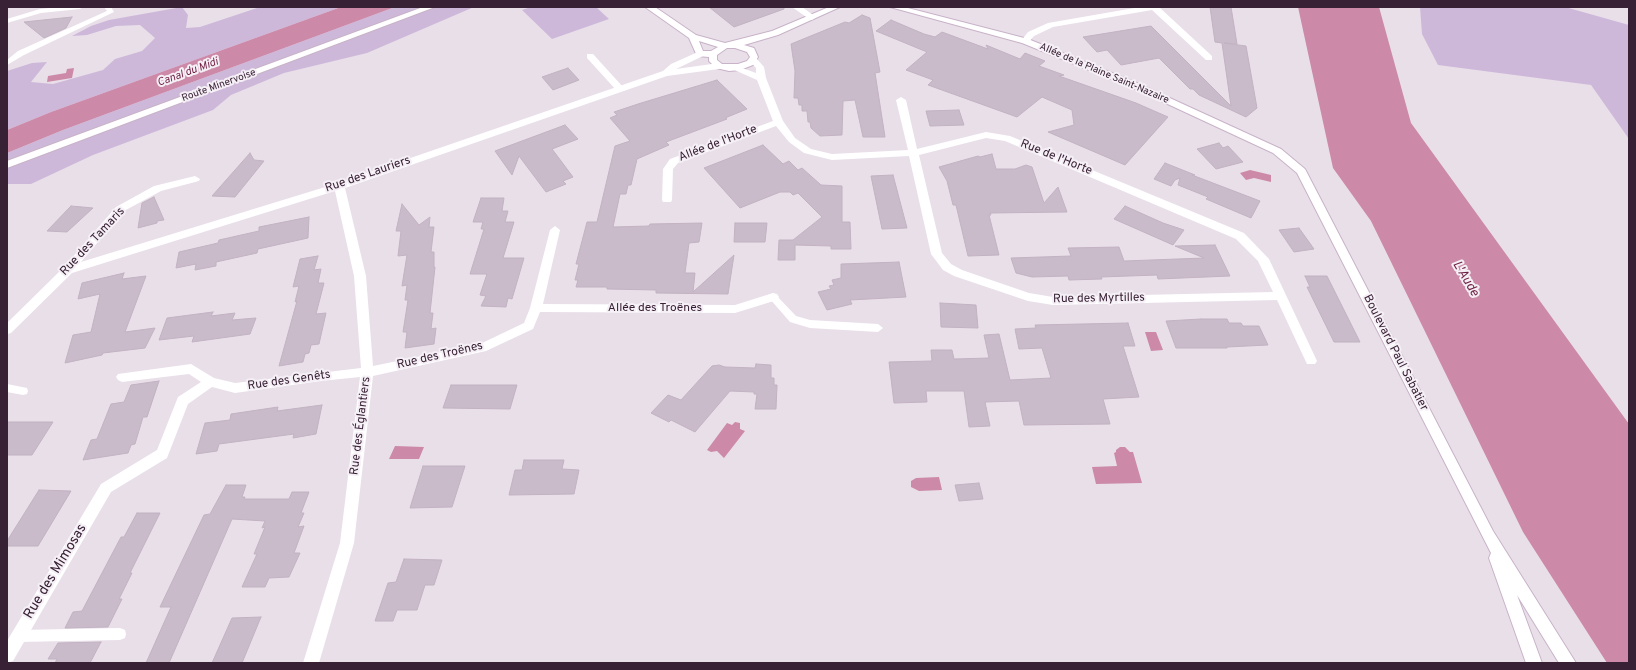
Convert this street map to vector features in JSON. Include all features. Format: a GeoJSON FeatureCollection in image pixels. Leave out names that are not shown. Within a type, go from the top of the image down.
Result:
{"type":"FeatureCollection","features":[{"type":"Feature","properties":{"kind":"street","name":"Route Minervoise"},"geometry":{"type":"LineString","coordinates":[[7,165],[431,7]]}},
{"type":"Feature","properties":{"kind":"street"},"geometry":{"type":"LineString","coordinates":[[649,7],[693,37],[725,46],[735,45],[775,33],[836,7]]}},
{"type":"Feature","properties":{"kind":"street"},"geometry":{"type":"LineString","coordinates":[[796,7],[812,17]]}},
{"type":"Feature","properties":{"kind":"street","name":"Allée de la Plaine Saint-Nazaire"},"geometry":{"type":"LineString","coordinates":[[894,7],[1025,41],[1134,85],[1277,151],[1302,171]]}},
{"type":"Feature","properties":{"kind":"street"},"geometry":{"type":"LineString","coordinates":[[1025,41],[1030,34],[1052,25],[1154,8],[1209,58]]}},
{"type":"Feature","properties":{"kind":"street"},"geometry":{"type":"LineString","coordinates":[[734,68],[746,66],[775,33]]}},
{"type":"Feature","properties":{"kind":"street"},"geometry":{"type":"LineString","coordinates":[[693,37],[700,54],[713,54],[725,46]]}},
{"type":"Feature","properties":{"kind":"street"},"geometry":{"type":"LineString","coordinates":[[735,45],[757,53]]}},
{"type":"Feature","properties":{"kind":"street","name":"Rue de l'Horte"},"geometry":{"type":"LineString","coordinates":[[757,53],[761,78],[778,122],[792,140],[808,151],[832,158],[912,154],[964,139],[986,136],[1006,138],[1217,225],[1240,236],[1263,259],[1312,361]]}},
{"type":"Feature","properties":{"kind":"street","name":"Rue des Lauriers"},"geometry":{"type":"LineString","coordinates":[[666,73],[674,66],[700,54]]}},
{"type":"Feature","properties":{"kind":"street"},"geometry":{"type":"LineString","coordinates":[[713,54],[713,61],[719,66]]}},
{"type":"Feature","properties":{"kind":"street","name":"Rue des Lauriers"},"geometry":{"type":"LineString","coordinates":[[68,270],[339,186],[666,73],[719,66],[734,68]]}},
{"type":"Feature","properties":{"kind":"street"},"geometry":{"type":"LineString","coordinates":[[734,68],[761,78]]}},
{"type":"Feature","properties":{"kind":"street","name":"Rue des Myrtilles"},"geometry":{"type":"LineString","coordinates":[[901,100],[912,154],[937,254],[947,267],[958,273],[1028,297],[1052,301],[1280,296]]}},
{"type":"Feature","properties":{"kind":"street","name":"Allée de l'Horte"},"geometry":{"type":"LineString","coordinates":[[667,200],[668,170],[674,161],[778,122]]}},
{"type":"Feature","properties":{"kind":"street","name":"Boulevard Paul Sabatier"},"geometry":{"type":"LineString","coordinates":[[1302,171],[1488,536],[1568,663]]}},
{"type":"Feature","properties":{"kind":"street","name":"Rue des Tamaris"},"geometry":{"type":"LineString","coordinates":[[7,330],[68,270],[120,209],[158,188],[195,179]]}},
{"type":"Feature","properties":{"kind":"street","name":"Rue des Églantiers"},"geometry":{"type":"LineString","coordinates":[[311,663],[347,543],[367,372],[360,276],[339,186]]}},
{"type":"Feature","properties":{"kind":"street","name":"Rue des Troënes"},"geometry":{"type":"LineString","coordinates":[[367,372],[482,348],[529,326],[536,308],[555,230]]}},
{"type":"Feature","properties":{"kind":"street","name":"Allée des Troënes"},"geometry":{"type":"LineString","coordinates":[[536,308],[735,309],[773,297]]}},
{"type":"Feature","properties":{"kind":"street","name":"Rue des Genêts"},"geometry":{"type":"LineString","coordinates":[[122,377],[191,369],[210,382],[235,388],[321,376],[367,372]]}},
{"type":"Feature","properties":{"kind":"street","name":"Rue des Mimosas"},"geometry":{"type":"LineString","coordinates":[[7,656],[106,488],[162,454],[183,401],[210,382]]}},
{"type":"Feature","properties":{"kind":"street","name":"Boulevard Paul Sabatier"},"geometry":{"type":"LineString","coordinates":[[1488,536],[1534,663]]}},
{"type":"Feature","properties":{"kind":"lane"},"geometry":{"type":"LineString","coordinates":[[7,21],[40,11],[80,7]]}},
{"type":"Feature","properties":{"kind":"lane"},"geometry":{"type":"LineString","coordinates":[[7,63],[21,53],[111,12],[107,7]]}},
{"type":"Feature","properties":{"kind":"lane"},"geometry":{"type":"LineString","coordinates":[[590,56],[620,89]]}},
{"type":"Feature","properties":{"kind":"lane"},"geometry":{"type":"LineString","coordinates":[[773,297],[793,319],[810,324],[878,328]]}},
{"type":"Feature","properties":{"kind":"lane"},"geometry":{"type":"LineString","coordinates":[[7,388],[23,392]]}},
{"type":"Feature","properties":{"kind":"lane"},"geometry":{"type":"LineString","coordinates":[[18,636],[120,634]]}},
{"type":"Feature","properties":{"kind":"shaded area"},"geometry":{"type":"Polygon","coordinates":[[[182,7],[188,15],[186,28],[200,27],[260,7],[341,7],[51,112],[7,130],[7,71],[32,63],[47,62],[31,82],[53,84],[103,70],[115,59],[142,51],[155,38],[140,25],[116,26],[87,35],[72,36],[91,26],[109,20],[182,7]]]}},
{"type":"Feature","properties":{"kind":"shaded area"},"geometry":{"type":"Polygon","coordinates":[[[395,7],[474,7],[367,53],[284,73],[231,95],[213,110],[93,155],[31,184],[7,184],[7,153],[63,130],[395,7]]]}},
{"type":"Feature","properties":{"kind":"shaded area"},"geometry":{"type":"Polygon","coordinates":[[[531,7],[596,7],[609,19],[552,39],[522,10],[531,7]]]}},
{"type":"Feature","properties":{"kind":"shaded area"},"geometry":{"type":"Polygon","coordinates":[[[1420,7],[1565,7],[1629,25],[1629,139],[1591,85],[1438,65],[1422,34],[1420,7]]]}},
{"type":"Feature","properties":{"kind":"water","name":"Canal du Midi"},"geometry":{"type":"Polygon","coordinates":[[[341,7],[395,7],[63,130],[7,153],[7,130],[51,112],[341,7]]]}},
{"type":"Feature","properties":{"kind":"water","name":"L'Aude"},"geometry":{"type":"Polygon","coordinates":[[[1298,7],[1379,7],[1411,123],[1629,424],[1629,663],[1607,663],[1523,532],[1371,221],[1333,168],[1298,7]]]}},
{"type":"Feature","properties":{"kind":"water"},"geometry":{"type":"Polygon","coordinates":[[[74,68],[72,78],[47,82],[48,76],[66,73],[67,69],[74,68]]]}},
{"type":"Feature","properties":{"kind":"water"},"geometry":{"type":"Polygon","coordinates":[[[1250,170],[1271,175],[1271,182],[1254,178],[1246,180],[1240,173],[1250,170]]]}},
{"type":"Feature","properties":{"kind":"water"},"geometry":{"type":"Polygon","coordinates":[[[1145,332],[1156,332],[1163,350],[1151,351],[1145,332]]]}},
{"type":"Feature","properties":{"kind":"water"},"geometry":{"type":"Polygon","coordinates":[[[735,422],[740,423],[740,429],[745,431],[724,458],[717,451],[711,452],[707,450],[727,423],[732,425],[735,422]]]}},
{"type":"Feature","properties":{"kind":"water"},"geometry":{"type":"Polygon","coordinates":[[[395,446],[424,447],[419,459],[389,459],[395,446]]]}},
{"type":"Feature","properties":{"kind":"water"},"geometry":{"type":"Polygon","coordinates":[[[1120,447],[1125,447],[1130,452],[1133,452],[1142,483],[1096,484],[1092,467],[1117,466],[1114,453],[1120,447]]]}},
{"type":"Feature","properties":{"kind":"water"},"geometry":{"type":"Polygon","coordinates":[[[939,477],[942,490],[919,491],[911,487],[911,481],[916,478],[939,477]]]}},
{"type":"Feature","properties":{"kind":"building"},"geometry":{"type":"Polygon","coordinates":[[[709,7],[784,7],[784,9],[734,27],[709,7]]]}},
{"type":"Feature","properties":{"kind":"building"},"geometry":{"type":"Polygon","coordinates":[[[1210,7],[1231,7],[1237,44],[1224,43],[1246,46],[1257,108],[1246,117],[1199,95],[1193,89],[1190,89],[1159,58],[1121,65],[1107,50],[1097,52],[1083,37],[1151,26],[1231,106],[1222,43],[1215,42],[1210,7]]]}},
{"type":"Feature","properties":{"kind":"building"},"geometry":{"type":"Polygon","coordinates":[[[862,15],[870,18],[880,72],[875,73],[885,137],[863,137],[855,100],[843,101],[842,135],[820,136],[811,128],[810,122],[808,122],[807,111],[802,111],[802,105],[799,105],[798,98],[794,98],[795,71],[791,44],[845,22],[849,23],[862,15]]]}},
{"type":"Feature","properties":{"kind":"building"},"geometry":{"type":"Polygon","coordinates":[[[72,17],[66,28],[44,38],[24,22],[72,17]]]}},
{"type":"Feature","properties":{"kind":"building"},"geometry":{"type":"Polygon","coordinates":[[[891,20],[924,34],[935,37],[942,32],[988,49],[986,45],[1020,59],[1025,53],[1045,61],[1039,66],[1064,75],[1059,76],[1136,103],[1168,117],[1125,165],[1048,132],[1074,125],[1072,110],[1042,97],[1017,117],[928,85],[933,80],[906,70],[927,52],[876,31],[891,20]]]}},
{"type":"Feature","properties":{"kind":"building"},"geometry":{"type":"Polygon","coordinates":[[[568,68],[579,80],[553,90],[542,77],[568,68]]]}},
{"type":"Feature","properties":{"kind":"building"},"geometry":{"type":"Polygon","coordinates":[[[717,80],[747,109],[725,118],[727,119],[666,142],[669,145],[637,159],[631,185],[628,185],[626,194],[620,194],[613,227],[649,226],[650,224],[702,223],[699,242],[689,243],[685,273],[695,273],[693,292],[734,255],[728,294],[656,293],[656,290],[576,287],[578,280],[575,280],[579,264],[576,264],[587,222],[597,222],[615,146],[630,141],[610,118],[617,115],[614,112],[717,80]]]}},
{"type":"Feature","properties":{"kind":"building"},"geometry":{"type":"Polygon","coordinates":[[[959,110],[964,125],[930,126],[926,111],[959,110]]]}},
{"type":"Feature","properties":{"kind":"building"},"geometry":{"type":"Polygon","coordinates":[[[565,125],[578,139],[552,149],[573,177],[563,181],[566,184],[546,192],[519,156],[512,175],[495,151],[565,125]]]}},
{"type":"Feature","properties":{"kind":"building"},"geometry":{"type":"Polygon","coordinates":[[[1219,143],[1223,148],[1228,146],[1243,162],[1216,169],[1197,149],[1219,143]]]}},
{"type":"Feature","properties":{"kind":"building"},"geometry":{"type":"Polygon","coordinates":[[[763,145],[783,164],[789,161],[798,170],[802,168],[821,185],[842,186],[842,222],[850,222],[851,249],[831,249],[831,246],[795,245],[795,260],[778,260],[779,240],[793,240],[822,217],[798,193],[793,195],[790,192],[780,192],[740,208],[704,168],[763,145]]]}},
{"type":"Feature","properties":{"kind":"building"},"geometry":{"type":"Polygon","coordinates":[[[250,153],[254,160],[264,161],[235,197],[212,196],[250,153]]]}},
{"type":"Feature","properties":{"kind":"building"},"geometry":{"type":"Polygon","coordinates":[[[992,154],[996,169],[1015,169],[1026,165],[1032,167],[1044,203],[1058,187],[1067,212],[990,213],[991,215],[989,215],[999,255],[968,256],[956,205],[953,205],[947,181],[939,167],[978,156],[980,157],[992,154]]]}},
{"type":"Feature","properties":{"kind":"building"},"geometry":{"type":"Polygon","coordinates":[[[1165,163],[1260,201],[1251,218],[1206,199],[1208,197],[1178,185],[1180,178],[1175,180],[1171,186],[1154,179],[1165,163]]]}},
{"type":"Feature","properties":{"kind":"building"},"geometry":{"type":"Polygon","coordinates":[[[893,175],[907,228],[882,229],[871,176],[893,175]]]}},
{"type":"Feature","properties":{"kind":"building"},"geometry":{"type":"Polygon","coordinates":[[[154,197],[164,220],[138,228],[142,203],[154,197]]]}},
{"type":"Feature","properties":{"kind":"building"},"geometry":{"type":"Polygon","coordinates":[[[481,198],[504,198],[502,211],[508,211],[505,222],[514,222],[503,258],[524,258],[512,299],[508,298],[506,307],[481,306],[486,296],[480,295],[487,274],[470,274],[484,229],[481,229],[483,222],[473,222],[481,198]]]}},
{"type":"Feature","properties":{"kind":"building"},"geometry":{"type":"Polygon","coordinates":[[[402,204],[419,225],[430,217],[429,227],[434,227],[431,252],[434,252],[435,267],[430,313],[433,313],[431,329],[436,328],[434,344],[405,348],[407,332],[403,332],[408,300],[405,300],[407,285],[402,286],[407,255],[398,256],[401,231],[396,231],[402,204]]]}},
{"type":"Feature","properties":{"kind":"building"},"geometry":{"type":"Polygon","coordinates":[[[71,206],[93,208],[67,232],[47,231],[71,206]]]}},
{"type":"Feature","properties":{"kind":"building"},"geometry":{"type":"Polygon","coordinates":[[[1125,206],[1163,223],[1184,230],[1173,245],[1114,219],[1125,206]]]}},
{"type":"Feature","properties":{"kind":"building"},"geometry":{"type":"Polygon","coordinates":[[[309,217],[308,238],[258,249],[257,253],[216,262],[216,266],[195,270],[196,264],[176,268],[179,252],[218,243],[219,240],[259,231],[259,227],[309,217]]]}},
{"type":"Feature","properties":{"kind":"building"},"geometry":{"type":"Polygon","coordinates":[[[735,223],[767,223],[765,242],[734,242],[735,223]]]}},
{"type":"Feature","properties":{"kind":"building"},"geometry":{"type":"Polygon","coordinates":[[[1299,228],[1314,249],[1294,252],[1279,230],[1299,228]]]}},
{"type":"Feature","properties":{"kind":"building"},"geometry":{"type":"Polygon","coordinates":[[[1215,245],[1230,276],[1158,279],[1157,275],[1069,280],[1068,276],[1032,277],[1016,273],[1011,258],[1071,256],[1068,248],[1119,247],[1124,261],[1204,258],[1175,246],[1215,245]]]}},
{"type":"Feature","properties":{"kind":"building"},"geometry":{"type":"Polygon","coordinates":[[[318,256],[314,270],[321,269],[318,283],[324,283],[316,314],[326,313],[319,344],[311,345],[309,353],[305,354],[303,362],[279,366],[297,301],[295,302],[299,286],[293,287],[300,259],[318,256]]]}},
{"type":"Feature","properties":{"kind":"building"},"geometry":{"type":"Polygon","coordinates":[[[899,262],[906,297],[850,300],[852,304],[827,310],[818,292],[831,289],[829,286],[834,285],[832,280],[841,278],[841,264],[899,262]]]}},
{"type":"Feature","properties":{"kind":"building"},"geometry":{"type":"Polygon","coordinates":[[[124,273],[122,279],[146,276],[125,332],[155,328],[145,348],[103,353],[102,355],[65,363],[73,335],[91,332],[100,294],[78,299],[82,283],[124,273]]]}},
{"type":"Feature","properties":{"kind":"building"},"geometry":{"type":"Polygon","coordinates":[[[1305,276],[1327,276],[1360,342],[1334,342],[1307,287],[1310,287],[1305,276]]]}},
{"type":"Feature","properties":{"kind":"building"},"geometry":{"type":"Polygon","coordinates":[[[940,303],[976,305],[978,328],[941,327],[940,303]]]}},
{"type":"Feature","properties":{"kind":"building"},"geometry":{"type":"Polygon","coordinates":[[[213,312],[211,316],[235,313],[232,320],[256,318],[250,334],[192,342],[194,336],[159,340],[167,318],[213,312]]]}},
{"type":"Feature","properties":{"kind":"building"},"geometry":{"type":"Polygon","coordinates":[[[1227,319],[1229,323],[1241,323],[1243,326],[1259,326],[1268,345],[1227,348],[1176,348],[1166,321],[1227,319]]]}},
{"type":"Feature","properties":{"kind":"building"},"geometry":{"type":"Polygon","coordinates":[[[1128,323],[1135,346],[1123,346],[1139,397],[1103,399],[1110,424],[1024,425],[1019,401],[985,402],[990,426],[969,427],[964,391],[926,391],[927,402],[894,403],[889,362],[932,361],[931,350],[952,350],[954,359],[989,358],[984,335],[999,334],[1010,380],[1051,378],[1042,348],[1019,349],[1015,329],[1036,328],[1035,325],[1128,323]]]}},
{"type":"Feature","properties":{"kind":"building"},"geometry":{"type":"Polygon","coordinates":[[[756,364],[771,365],[771,378],[774,378],[774,385],[777,385],[776,409],[755,409],[757,394],[754,394],[754,392],[730,391],[695,432],[671,420],[669,422],[651,413],[668,395],[681,400],[712,366],[719,365],[725,367],[755,368],[756,364]]]}},
{"type":"Feature","properties":{"kind":"building"},"geometry":{"type":"Polygon","coordinates":[[[159,381],[147,417],[143,417],[135,444],[131,445],[128,453],[83,460],[91,440],[97,439],[111,404],[124,402],[131,385],[159,381]]]}},
{"type":"Feature","properties":{"kind":"building"},"geometry":{"type":"Polygon","coordinates":[[[451,385],[517,385],[510,409],[443,408],[451,385]]]}},
{"type":"Feature","properties":{"kind":"building"},"geometry":{"type":"Polygon","coordinates":[[[322,405],[316,434],[293,438],[294,434],[219,444],[217,451],[196,454],[205,423],[230,420],[231,414],[278,407],[277,411],[322,405]]]}},
{"type":"Feature","properties":{"kind":"building"},"geometry":{"type":"Polygon","coordinates":[[[7,422],[53,422],[32,455],[7,455],[7,422]]]}},
{"type":"Feature","properties":{"kind":"building"},"geometry":{"type":"Polygon","coordinates":[[[524,460],[564,460],[562,469],[579,470],[574,494],[509,495],[515,470],[522,470],[524,460]]]}},
{"type":"Feature","properties":{"kind":"building"},"geometry":{"type":"Polygon","coordinates":[[[423,466],[465,466],[452,507],[410,508],[423,466]]]}},
{"type":"Feature","properties":{"kind":"building"},"geometry":{"type":"Polygon","coordinates":[[[979,483],[983,499],[959,501],[955,485],[979,483]]]}},
{"type":"Feature","properties":{"kind":"building"},"geometry":{"type":"Polygon","coordinates":[[[226,485],[246,485],[242,497],[245,497],[244,499],[289,499],[292,492],[309,492],[301,513],[304,513],[298,527],[304,526],[294,553],[300,553],[289,577],[269,578],[265,587],[242,587],[257,554],[254,554],[265,527],[262,528],[265,521],[232,519],[169,663],[146,663],[171,607],[160,607],[204,515],[210,514],[226,485]]]}},
{"type":"Feature","properties":{"kind":"building"},"geometry":{"type":"Polygon","coordinates":[[[39,490],[71,491],[38,546],[7,546],[7,541],[39,490]]]}},
{"type":"Feature","properties":{"kind":"building"},"geometry":{"type":"Polygon","coordinates":[[[137,513],[160,513],[130,573],[132,573],[119,599],[122,599],[108,627],[65,628],[73,612],[82,611],[121,537],[124,537],[137,513]]]}},
{"type":"Feature","properties":{"kind":"building"},"geometry":{"type":"Polygon","coordinates":[[[404,559],[442,560],[434,585],[425,585],[417,610],[397,610],[393,621],[375,621],[388,583],[396,582],[404,559]]]}},
{"type":"Feature","properties":{"kind":"building"},"geometry":{"type":"Polygon","coordinates":[[[261,617],[242,663],[212,663],[232,618],[261,617]]]}},
{"type":"Feature","properties":{"kind":"building"},"geometry":{"type":"Polygon","coordinates":[[[101,642],[90,663],[55,663],[57,659],[48,659],[58,643],[101,642]]]}}]}
